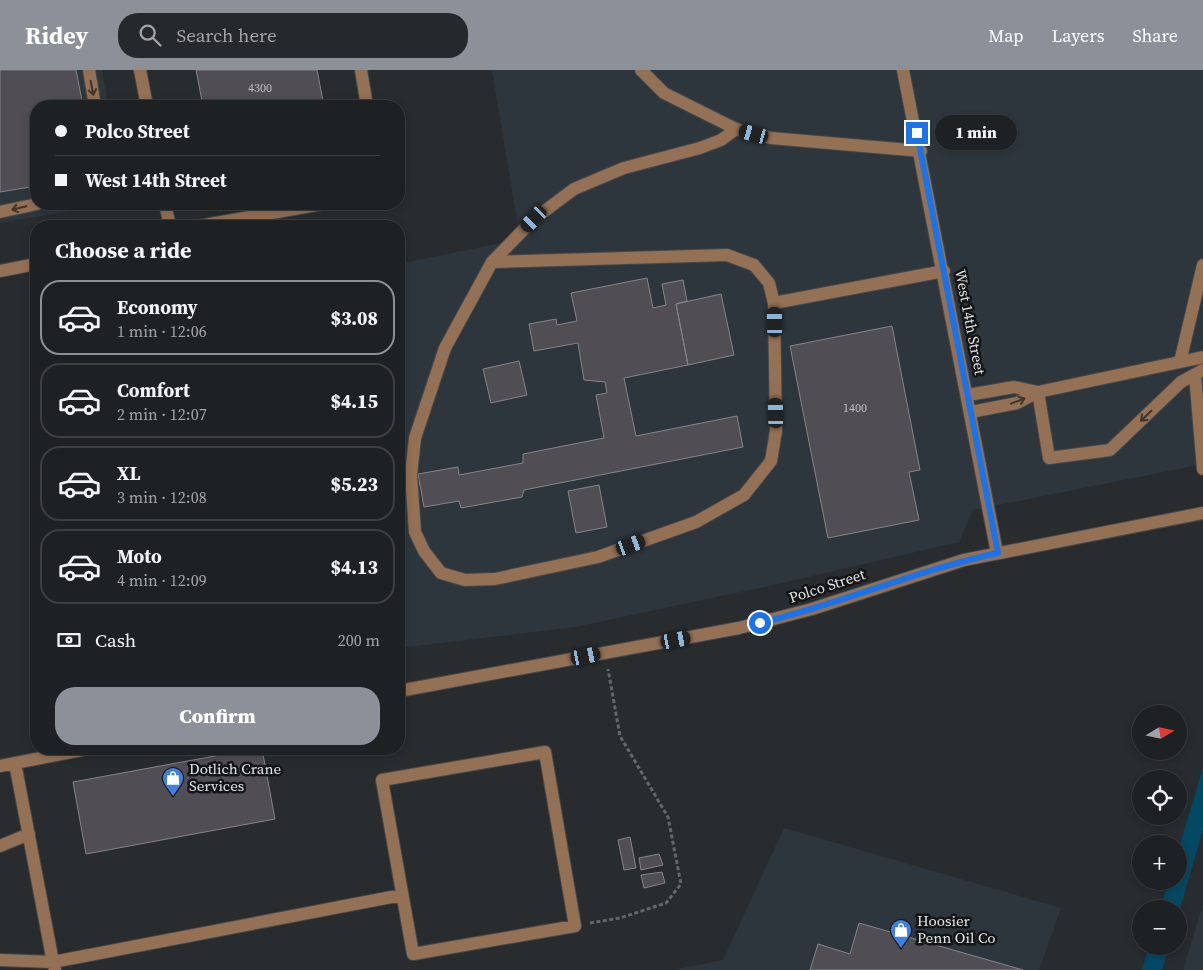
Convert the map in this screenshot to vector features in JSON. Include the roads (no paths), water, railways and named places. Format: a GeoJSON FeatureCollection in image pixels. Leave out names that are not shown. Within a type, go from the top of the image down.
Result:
{"type":"FeatureCollection","features":[{"type":"Feature","properties":{"kind":"street"},"geometry":{"type":"LineString","coordinates":[[89,70],[94,100]]}},
{"type":"Feature","properties":{"kind":"street"},"geometry":{"type":"LineString","coordinates":[[140,70],[146,100]]}},
{"type":"Feature","properties":{"kind":"street"},"geometry":{"type":"LineString","coordinates":[[361,70],[366,100]]}},
{"type":"Feature","properties":{"kind":"street"},"geometry":{"type":"LineString","coordinates":[[641,70],[664,93],[736,129],[771,138],[921,151]]}},
{"type":"Feature","properties":{"kind":"street","name":"West 14th Street"},"geometry":{"type":"LineString","coordinates":[[903,70],[921,151],[998,553]]}},
{"type":"Feature","properties":{"kind":"street"},"geometry":{"type":"LineString","coordinates":[[492,262],[727,255],[754,265],[768,283],[774,303],[776,431],[771,461],[744,494],[696,522],[598,557],[495,579],[465,580],[441,573],[424,551],[415,532],[405,476],[415,438],[445,348],[492,262],[534,219],[574,189],[624,168],[700,148],[721,140],[736,129]]}},
{"type":"Feature","properties":{"kind":"street"},"geometry":{"type":"LineString","coordinates":[[0,212],[30,206]]}},
{"type":"Feature","properties":{"kind":"street"},"geometry":{"type":"LineString","coordinates":[[233,220],[288,210]]}},
{"type":"Feature","properties":{"kind":"street"},"geometry":{"type":"LineString","coordinates":[[0,271],[30,265]]}},
{"type":"Feature","properties":{"kind":"street"},"geometry":{"type":"LineString","coordinates":[[1180,362],[1203,265]]}},
{"type":"Feature","properties":{"kind":"street"},"geometry":{"type":"LineString","coordinates":[[774,303],[944,271]]}},
{"type":"Feature","properties":{"kind":"street"},"geometry":{"type":"LineString","coordinates":[[971,412],[1017,403],[1038,392],[1203,357]]}},
{"type":"Feature","properties":{"kind":"street"},"geometry":{"type":"LineString","coordinates":[[1038,392],[1048,458],[1110,450],[1181,382],[1199,373],[1203,469]]}},
{"type":"Feature","properties":{"kind":"street"},"geometry":{"type":"LineString","coordinates":[[968,395],[1014,387],[1038,392]]}},
{"type":"Feature","properties":{"kind":"street","name":"Polco Street"},"geometry":{"type":"LineString","coordinates":[[405,690],[781,618],[940,566],[1203,513]]}},
{"type":"Feature","properties":{"kind":"street"},"geometry":{"type":"LineString","coordinates":[[545,752],[575,926],[413,954],[402,895],[382,780],[545,752]]}},
{"type":"Feature","properties":{"kind":"street"},"geometry":{"type":"LineString","coordinates":[[0,766],[57,755]]}},
{"type":"Feature","properties":{"kind":"street"},"geometry":{"type":"LineString","coordinates":[[15,763],[54,966]]}},
{"type":"Feature","properties":{"kind":"street"},"geometry":{"type":"LineString","coordinates":[[0,846],[29,834]]}},
{"type":"Feature","properties":{"kind":"street"},"geometry":{"type":"LineString","coordinates":[[0,960],[54,966],[402,895]]}},
{"type":"Feature","properties":{"kind":"water"},"geometry":{"type":"Polygon","coordinates":[[[1203,768],[1203,830],[1187,885],[1187,835],[1183,835],[1203,768]]]}},
{"type":"Feature","properties":{"kind":"water"},"geometry":{"type":"Polygon","coordinates":[[[1166,890],[1185,890],[1183,900],[1163,900],[1166,890]]]}},
{"type":"Feature","properties":{"kind":"water"},"geometry":{"type":"Polygon","coordinates":[[[1146,955],[1166,955],[1162,970],[1142,970],[1146,955]]]}},
{"type":"Feature","properties":{"kind":"place","name":"Dotlich Crane Services"},"geometry":{"type":"Point","coordinates":[173,797]}},
{"type":"Feature","properties":{"kind":"place","name":"Hoosier Penn Oil Co"},"geometry":{"type":"Point","coordinates":[901,949]}}]}
